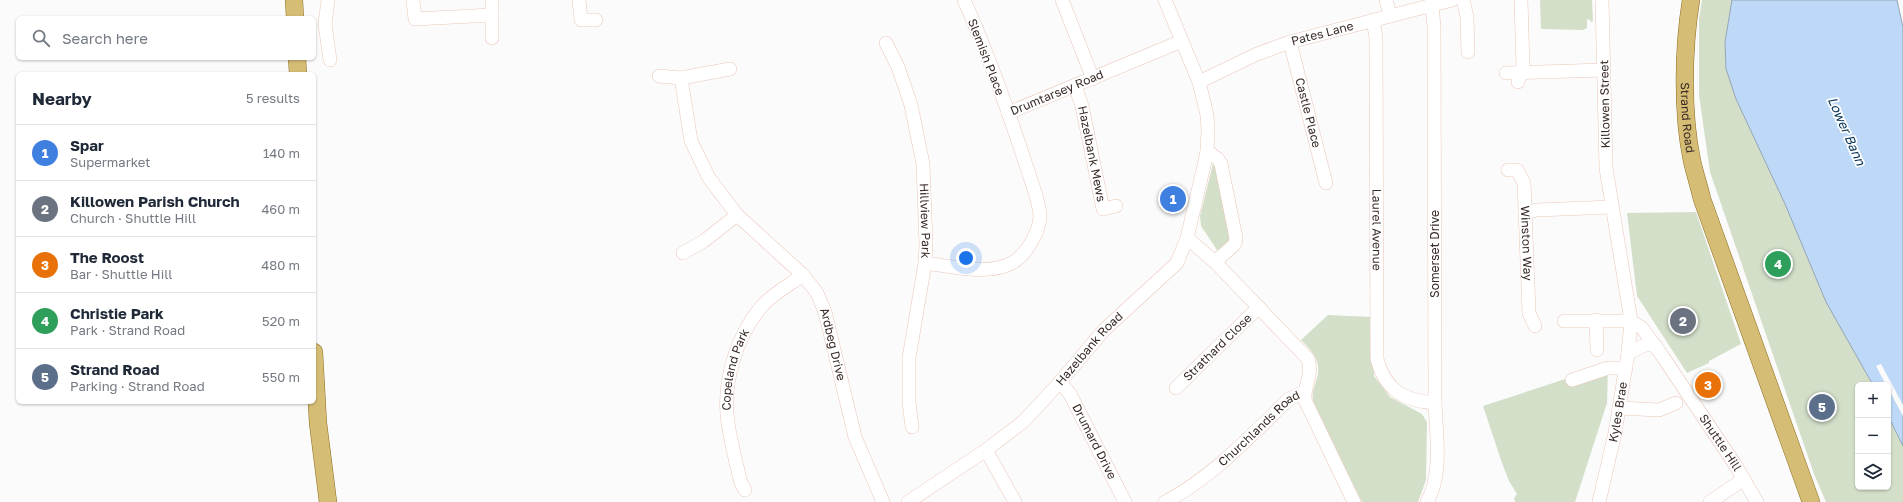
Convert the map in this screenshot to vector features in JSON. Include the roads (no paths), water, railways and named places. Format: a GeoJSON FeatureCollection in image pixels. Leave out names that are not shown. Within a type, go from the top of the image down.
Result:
{"type":"FeatureCollection","features":[{"type":"Feature","properties":{"kind":"main road"},"geometry":{"type":"LineString","coordinates":[[294,0],[295,16]]}},
{"type":"Feature","properties":{"kind":"main road","name":"Strand Road"},"geometry":{"type":"LineString","coordinates":[[1691,0],[1688,14],[1685,86],[1687,130],[1692,161],[1702,199],[1811,502]]}},
{"type":"Feature","properties":{"kind":"main road"},"geometry":{"type":"LineString","coordinates":[[297,60],[298,72]]}},
{"type":"Feature","properties":{"kind":"main road"},"geometry":{"type":"LineString","coordinates":[[316,388],[318,423],[328,502]]}},
{"type":"Feature","properties":{"kind":"street"},"geometry":{"type":"LineString","coordinates":[[328,0],[325,24],[330,60]]}},
{"type":"Feature","properties":{"kind":"street"},"geometry":{"type":"LineString","coordinates":[[413,0],[415,19],[492,16]]}},
{"type":"Feature","properties":{"kind":"street"},"geometry":{"type":"LineString","coordinates":[[492,0],[492,38]]}},
{"type":"Feature","properties":{"kind":"street"},"geometry":{"type":"LineString","coordinates":[[579,0],[581,20],[596,20]]}},
{"type":"Feature","properties":{"kind":"street","name":"Slemish Place"},"geometry":{"type":"LineString","coordinates":[[964,0],[1008,113]]}},
{"type":"Feature","properties":{"kind":"street"},"geometry":{"type":"LineString","coordinates":[[1062,0],[1093,79]]}},
{"type":"Feature","properties":{"kind":"street","name":"Hazelbank Road"},"geometry":{"type":"LineString","coordinates":[[908,502],[986,450],[1024,421],[1060,382],[1104,330],[1177,263],[1187,238],[1207,151],[1208,130],[1207,115],[1199,82],[1165,0]]}},
{"type":"Feature","properties":{"kind":"street"},"geometry":{"type":"LineString","coordinates":[[1386,0],[1390,16]]}},
{"type":"Feature","properties":{"kind":"street","name":"Pates Lane"},"geometry":{"type":"LineString","coordinates":[[1199,82],[1257,54],[1290,42],[1452,0]]}},
{"type":"Feature","properties":{"kind":"street"},"geometry":{"type":"LineString","coordinates":[[1463,0],[1467,17],[1468,52]]}},
{"type":"Feature","properties":{"kind":"street"},"geometry":{"type":"LineString","coordinates":[[1520,77],[1523,68],[1521,0]]}},
{"type":"Feature","properties":{"kind":"street","name":"Killowen Street"},"geometry":{"type":"LineString","coordinates":[[1602,0],[1606,168],[1631,321]]}},
{"type":"Feature","properties":{"kind":"street","name":"Somerset Drive"},"geometry":{"type":"LineString","coordinates":[[1427,502],[1433,491],[1437,449],[1435,403],[1434,34],[1432,5]]}},
{"type":"Feature","properties":{"kind":"street","name":"Laurel Avenue"},"geometry":{"type":"LineString","coordinates":[[1373,20],[1376,38],[1377,359],[1380,374],[1388,385],[1404,397],[1435,403]]}},
{"type":"Feature","properties":{"kind":"street","name":"Drumtarsey Road"},"geometry":{"type":"LineString","coordinates":[[925,263],[976,269],[995,268],[1012,262],[1027,248],[1036,232],[1040,217],[1034,189],[1008,113],[1182,41]]}},
{"type":"Feature","properties":{"kind":"street","name":"Castle Place"},"geometry":{"type":"LineString","coordinates":[[1290,42],[1326,183]]}},
{"type":"Feature","properties":{"kind":"street","name":"Hillview Park"},"geometry":{"type":"LineString","coordinates":[[886,43],[898,67],[911,105],[923,164],[925,263],[909,358],[909,402],[912,427]]}},
{"type":"Feature","properties":{"kind":"street"},"geometry":{"type":"LineString","coordinates":[[659,76],[681,78],[730,69]]}},
{"type":"Feature","properties":{"kind":"street"},"geometry":{"type":"LineString","coordinates":[[1506,73],[1520,77],[1543,72],[1604,70]]}},
{"type":"Feature","properties":{"kind":"street","name":"Ardbeg Drive"},"geometry":{"type":"LineString","coordinates":[[681,78],[692,141],[709,178],[737,215],[803,275],[817,294],[825,312],[855,437],[883,502]]}},
{"type":"Feature","properties":{"kind":"street","name":"Hazelbank Mews"},"geometry":{"type":"LineString","coordinates":[[1074,86],[1082,106],[1103,209],[1116,206]]}},
{"type":"Feature","properties":{"kind":"street"},"geometry":{"type":"LineString","coordinates":[[1207,151],[1222,164],[1236,238],[1234,244],[1215,262]]}},
{"type":"Feature","properties":{"kind":"street","name":"Winston Way"},"geometry":{"type":"LineString","coordinates":[[1508,170],[1517,170],[1524,183],[1529,313],[1535,326]]}},
{"type":"Feature","properties":{"kind":"street"},"geometry":{"type":"LineString","coordinates":[[1525,213],[1538,210],[1612,207]]}},
{"type":"Feature","properties":{"kind":"street"},"geometry":{"type":"LineString","coordinates":[[683,253],[704,241],[737,215]]}},
{"type":"Feature","properties":{"kind":"street","name":"Churchlands Road"},"geometry":{"type":"LineString","coordinates":[[1165,502],[1195,485],[1216,469],[1289,399],[1304,392],[1311,369],[1308,360],[1258,307],[1215,262],[1187,238]]}},
{"type":"Feature","properties":{"kind":"street","name":"Copeland Park"},"geometry":{"type":"LineString","coordinates":[[745,490],[741,483],[728,422],[728,389],[736,355],[745,330],[762,305],[803,275]]}},
{"type":"Feature","properties":{"kind":"street","name":"Strathard Close"},"geometry":{"type":"LineString","coordinates":[[1176,388],[1258,307]]}},
{"type":"Feature","properties":{"kind":"street"},"geometry":{"type":"LineString","coordinates":[[1596,320],[1597,350]]}},
{"type":"Feature","properties":{"kind":"street"},"geometry":{"type":"LineString","coordinates":[[1564,321],[1631,321]]}},
{"type":"Feature","properties":{"kind":"street","name":"Shuttle Hill"},"geometry":{"type":"LineString","coordinates":[[1631,321],[1642,328],[1655,345],[1744,479],[1757,502]]}},
{"type":"Feature","properties":{"kind":"street","name":"Kyles Brae"},"geometry":{"type":"LineString","coordinates":[[1599,502],[1619,408],[1626,368],[1631,321]]}},
{"type":"Feature","properties":{"kind":"street"},"geometry":{"type":"LineString","coordinates":[[1628,353],[1645,346],[1655,345]]}},
{"type":"Feature","properties":{"kind":"street"},"geometry":{"type":"LineString","coordinates":[[1572,380],[1608,368],[1626,368]]}},
{"type":"Feature","properties":{"kind":"street","name":"Drumard Drive"},"geometry":{"type":"LineString","coordinates":[[1060,382],[1070,394],[1125,502]]}},
{"type":"Feature","properties":{"kind":"street"},"geometry":{"type":"LineString","coordinates":[[1304,392],[1304,400],[1354,502]]}},
{"type":"Feature","properties":{"kind":"street"},"geometry":{"type":"LineString","coordinates":[[1619,408],[1659,410],[1676,403]]}},
{"type":"Feature","properties":{"kind":"street"},"geometry":{"type":"LineString","coordinates":[[986,450],[1015,502]]}},
{"type":"Feature","properties":{"kind":"street"},"geometry":{"type":"LineString","coordinates":[[1710,502],[1744,479]]}},
{"type":"Feature","properties":{"kind":"water","name":"Lower Bann"},"geometry":{"type":"Polygon","coordinates":[[[1732,0],[1897,0],[1903,27],[1903,446],[1891,422],[1891,382],[1871,382],[1826,302],[1785,204],[1736,99],[1726,69],[1725,42],[1732,0]]]}},
{"type":"Feature","properties":{"kind":"place","name":"Spar"},"geometry":{"type":"Point","coordinates":[1173,199]}},
{"type":"Feature","properties":{"kind":"place","name":"Christie Park"},"geometry":{"type":"Point","coordinates":[1778,264]}},
{"type":"Feature","properties":{"kind":"place","name":"Killowen Parish Church"},"geometry":{"type":"Point","coordinates":[1683,321]}},
{"type":"Feature","properties":{"kind":"place","name":"The Roost"},"geometry":{"type":"Point","coordinates":[1708,385]}},
{"type":"Feature","properties":{"kind":"place","name":"Strand Road"},"geometry":{"type":"Point","coordinates":[1822,407]}}]}
